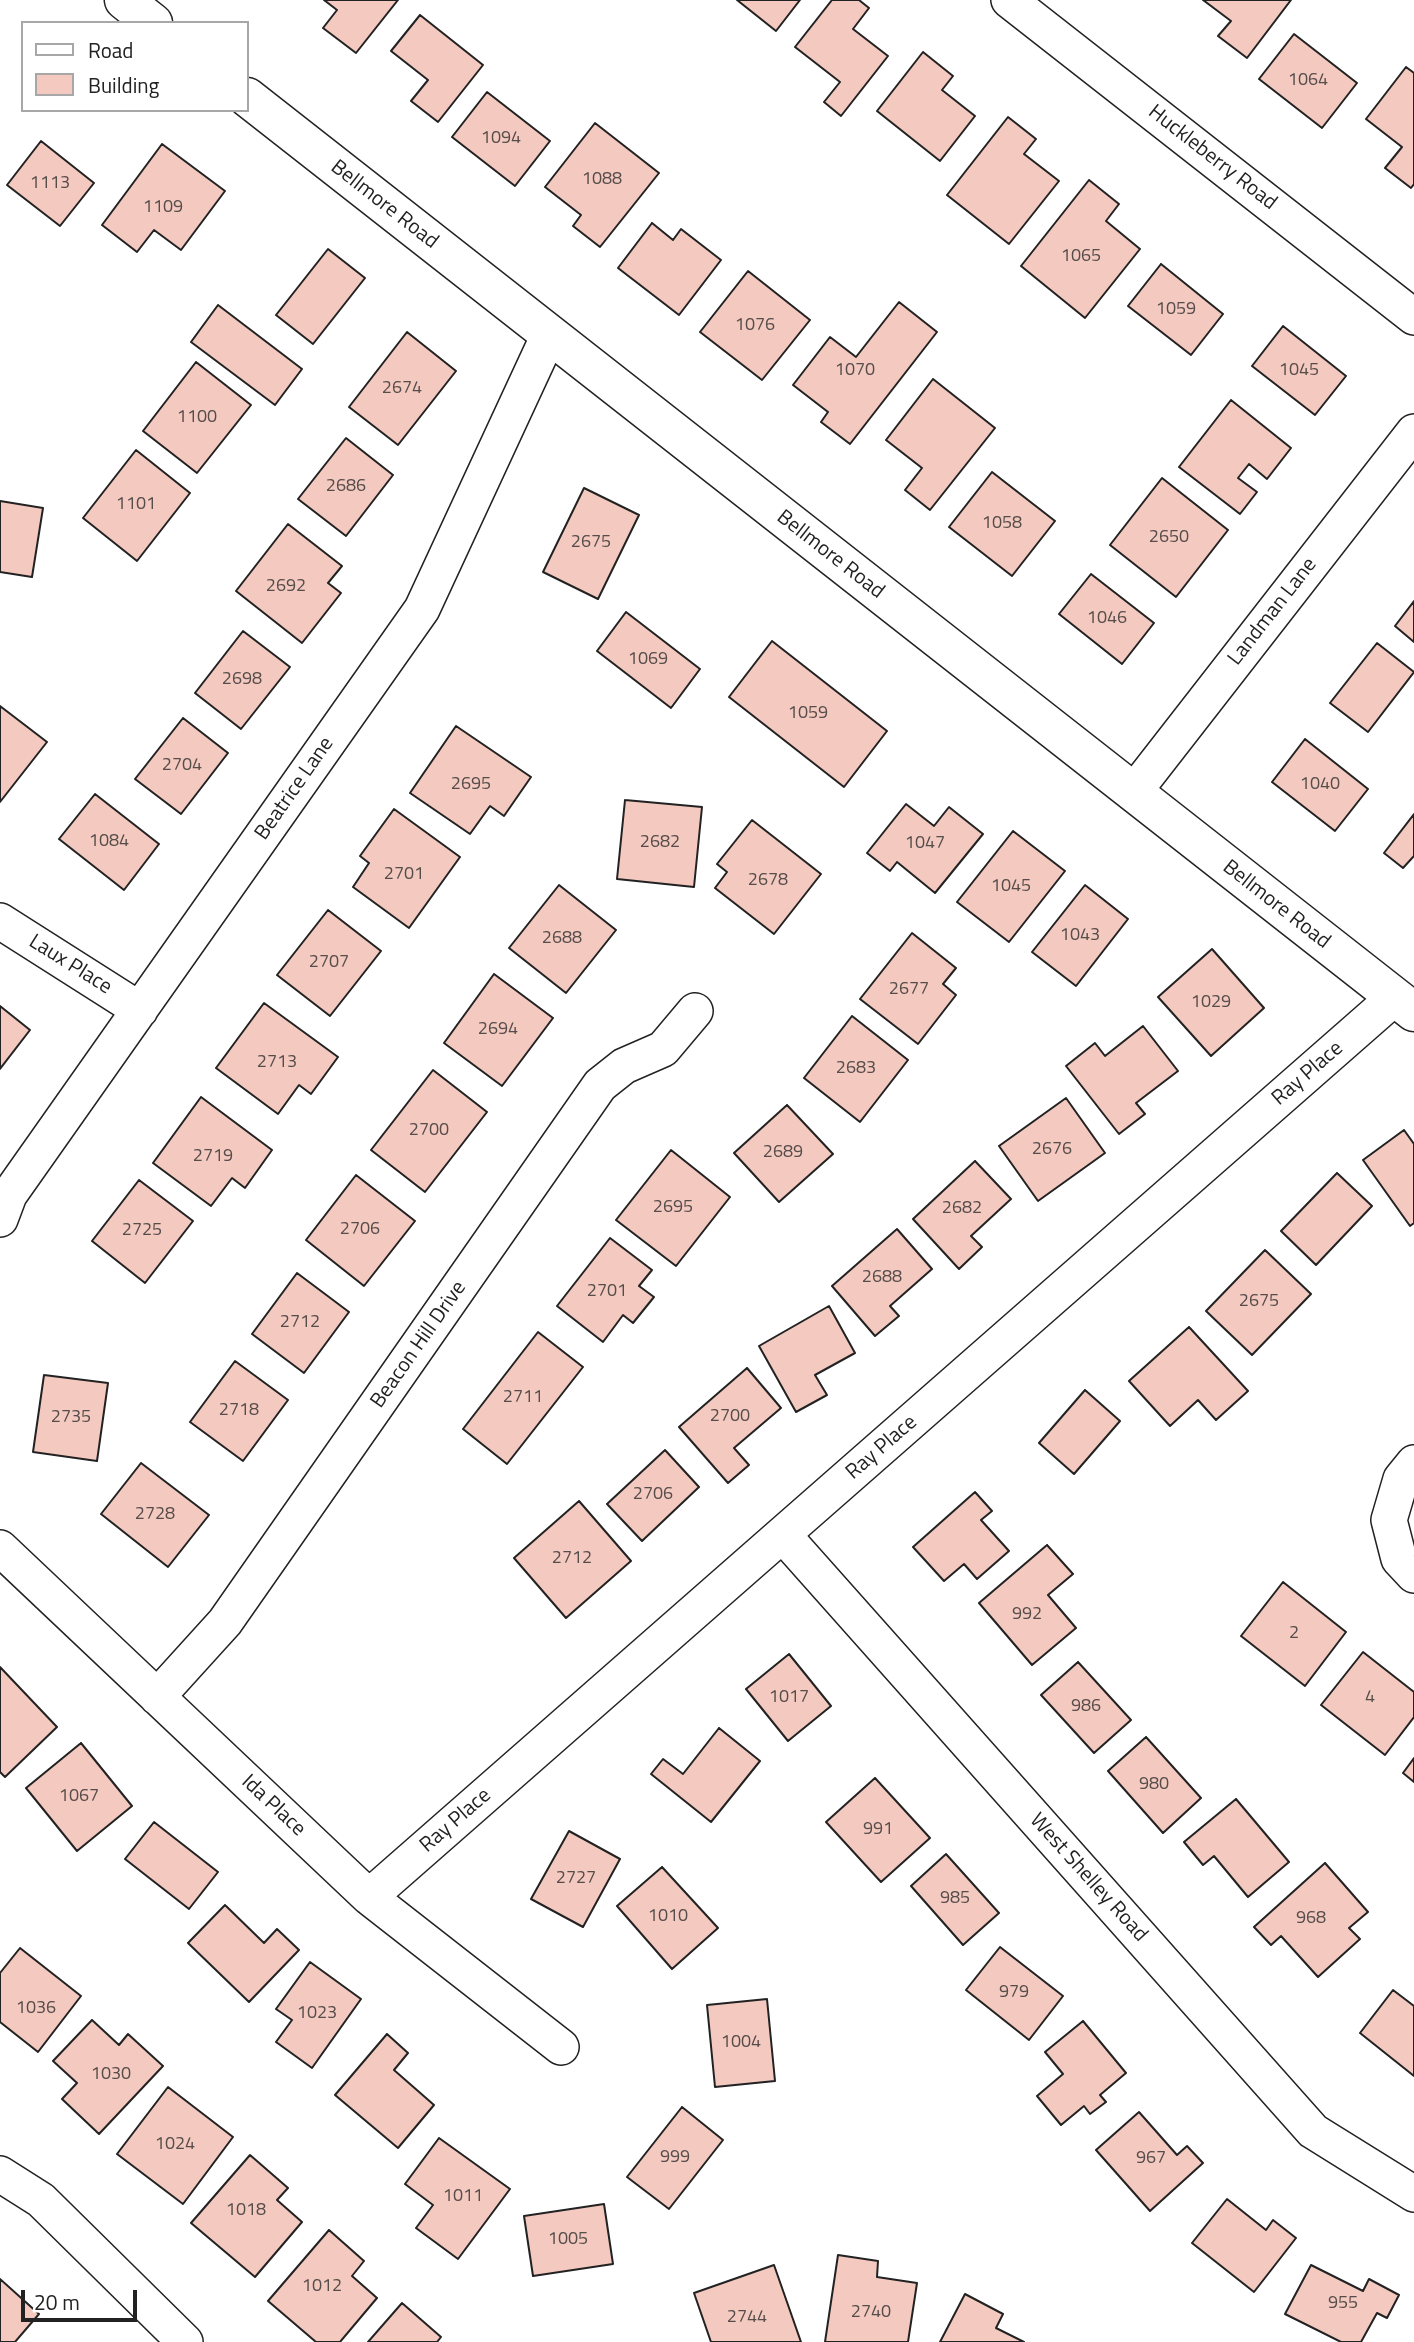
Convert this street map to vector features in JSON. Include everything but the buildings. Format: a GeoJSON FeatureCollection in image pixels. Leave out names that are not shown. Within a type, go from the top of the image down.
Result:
{"type":"FeatureCollection","features":[{"type":"Feature","properties":{"kind":"main road"},"geometry":{"type":"LineString","coordinates":[[124,0],[150,21]]}},
{"type":"Feature","properties":{"kind":"main road","name":"Bellmore Road"},"geometry":{"type":"LineString","coordinates":[[248,98],[1404,1005]]}},
{"type":"Feature","properties":{"kind":"street","name":"Huckleberry Road"},"geometry":{"type":"LineString","coordinates":[[1009,0],[1414,317]]}},
{"type":"Feature","properties":{"kind":"street","name":"Beatrice Lane"},"geometry":{"type":"LineString","coordinates":[[0,1219],[9,1195],[422,610],[549,335]]}},
{"type":"Feature","properties":{"kind":"street","name":"Landman Lane"},"geometry":{"type":"LineString","coordinates":[[1133,793],[1414,432]]}},
{"type":"Feature","properties":{"kind":"street","name":"Laux Place"},"geometry":{"type":"LineString","coordinates":[[0,921],[140,1010]]}},
{"type":"Feature","properties":{"kind":"street","name":"Ray Place"},"geometry":{"type":"LineString","coordinates":[[369,1897],[783,1535],[1404,1005]]}},
{"type":"Feature","properties":{"kind":"street","name":"Beacon Hill Drive"},"geometry":{"type":"LineString","coordinates":[[158,1697],[226,1622],[600,1085],[624,1066],[663,1049],[695,1011]]}},
{"type":"Feature","properties":{"kind":"street"},"geometry":{"type":"LineString","coordinates":[[1414,1463],[1401,1479],[1389,1520],[1399,1559],[1414,1575]]}},
{"type":"Feature","properties":{"kind":"street","name":"West Shelley Road"},"geometry":{"type":"LineString","coordinates":[[783,1535],[1313,2131],[1414,2194]]}},
{"type":"Feature","properties":{"kind":"street","name":"Ida Place"},"geometry":{"type":"LineString","coordinates":[[0,1548],[369,1897],[561,2047]]}},
{"type":"Feature","properties":{"kind":"street"},"geometry":{"type":"LineString","coordinates":[[0,2174],[41,2200],[185,2342]]}}]}
